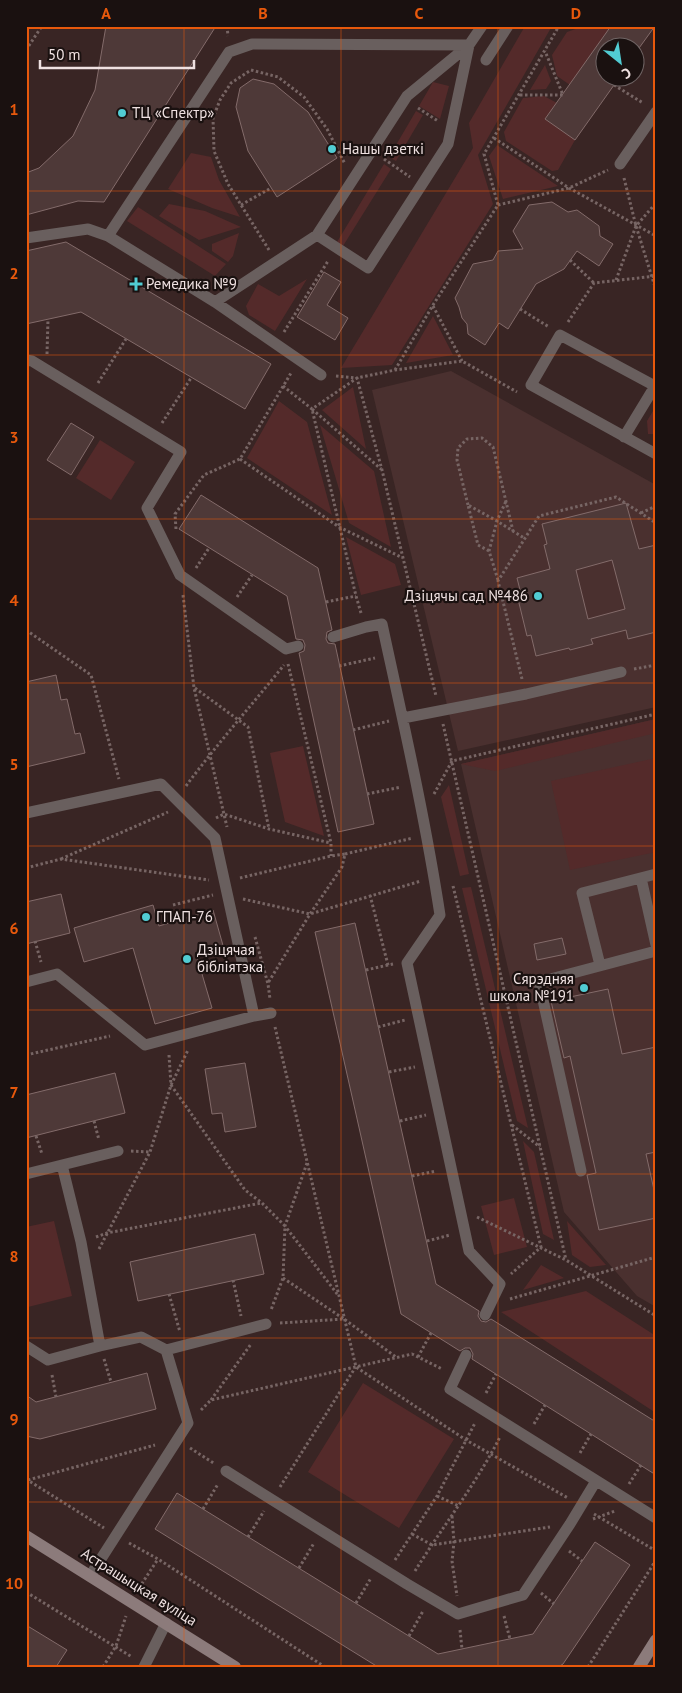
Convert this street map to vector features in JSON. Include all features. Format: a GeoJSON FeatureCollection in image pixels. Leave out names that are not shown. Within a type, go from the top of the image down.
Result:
{"type":"FeatureCollection","features":[{"type":"Feature","properties":{"kind":"main road","name":"Астрашыцкая вуліца"},"geometry":{"type":"LineString","coordinates":[[26,1536],[235,1667]]}},
{"type":"Feature","properties":{"kind":"main road"},"geometry":{"type":"LineString","coordinates":[[639,1667],[656,1640]]}},
{"type":"Feature","properties":{"kind":"lane"},"geometry":{"type":"LineString","coordinates":[[215,302],[317,234],[407,96],[469,45],[482,26]]}},
{"type":"Feature","properties":{"kind":"lane"},"geometry":{"type":"LineString","coordinates":[[486,60],[508,26]]}},
{"type":"Feature","properties":{"kind":"lane"},"geometry":{"type":"LineString","coordinates":[[108,236],[229,52],[252,44],[469,45]]}},
{"type":"Feature","properties":{"kind":"lane"},"geometry":{"type":"LineString","coordinates":[[317,234],[368,268],[448,144],[469,45]]}},
{"type":"Feature","properties":{"kind":"lane"},"geometry":{"type":"LineString","coordinates":[[620,164],[656,112]]}},
{"type":"Feature","properties":{"kind":"lane"},"geometry":{"type":"LineString","coordinates":[[26,238],[88,229],[108,236],[215,302],[299,362],[321,375]]}},
{"type":"Feature","properties":{"kind":"lane"},"geometry":{"type":"LineString","coordinates":[[624,437],[655,386],[560,335],[531,384],[624,437],[656,454]]}},
{"type":"Feature","properties":{"kind":"lane"},"geometry":{"type":"LineString","coordinates":[[26,360],[32,361],[181,452],[147,508],[184,578],[286,649],[298,646]]}},
{"type":"Feature","properties":{"kind":"lane"},"geometry":{"type":"LineString","coordinates":[[333,637],[382,624],[417,788],[440,915],[407,963],[469,1251],[500,1284],[488,1310]]}},
{"type":"Feature","properties":{"kind":"lane"},"geometry":{"type":"LineString","coordinates":[[403,718],[526,694],[621,672]]}},
{"type":"Feature","properties":{"kind":"lane"},"geometry":{"type":"LineString","coordinates":[[26,813],[161,784],[215,838],[254,1016]]}},
{"type":"Feature","properties":{"kind":"lane"},"geometry":{"type":"LineString","coordinates":[[600,965],[582,893],[656,874]]}},
{"type":"Feature","properties":{"kind":"lane"},"geometry":{"type":"LineString","coordinates":[[641,878],[652,913],[656,945]]}},
{"type":"Feature","properties":{"kind":"lane"},"geometry":{"type":"LineString","coordinates":[[581,1171],[539,982],[656,951]]}},
{"type":"Feature","properties":{"kind":"lane"},"geometry":{"type":"LineString","coordinates":[[26,982],[57,974],[144,1045],[271,1013]]}},
{"type":"Feature","properties":{"kind":"lane"},"geometry":{"type":"LineString","coordinates":[[26,1174],[118,1151]]}},
{"type":"Feature","properties":{"kind":"lane"},"geometry":{"type":"LineString","coordinates":[[62,1165],[81,1242],[100,1346]]}},
{"type":"Feature","properties":{"kind":"lane"},"geometry":{"type":"LineString","coordinates":[[26,1346],[48,1360],[141,1337],[166,1350],[266,1324]]}},
{"type":"Feature","properties":{"kind":"lane"},"geometry":{"type":"LineString","coordinates":[[90,1576],[188,1423],[166,1350]]}},
{"type":"Feature","properties":{"kind":"lane"},"geometry":{"type":"LineString","coordinates":[[466,1355],[450,1389],[656,1518]]}},
{"type":"Feature","properties":{"kind":"lane"},"geometry":{"type":"LineString","coordinates":[[226,1471],[458,1614],[523,1595],[582,1506],[596,1481]]}},
{"type":"Feature","properties":{"kind":"lane"},"geometry":{"type":"LineString","coordinates":[[144,1666],[166,1623]]}},
{"type":"Feature","properties":{"kind":"path"},"geometry":{"type":"LineString","coordinates":[[26,50],[42,26]]}},
{"type":"Feature","properties":{"kind":"path"},"geometry":{"type":"LineString","coordinates":[[498,204],[484,154],[559,26]]}},
{"type":"Feature","properties":{"kind":"path"},"geometry":{"type":"LineString","coordinates":[[519,95],[563,95],[545,51]]}},
{"type":"Feature","properties":{"kind":"path"},"geometry":{"type":"LineString","coordinates":[[276,261],[228,184],[214,151],[213,118],[220,100],[231,83],[251,70],[278,77],[304,97],[327,129],[353,180]]}},
{"type":"Feature","properties":{"kind":"path"},"geometry":{"type":"LineString","coordinates":[[619,88],[656,112]]}},
{"type":"Feature","properties":{"kind":"path"},"geometry":{"type":"LineString","coordinates":[[405,100],[451,129]]}},
{"type":"Feature","properties":{"kind":"path"},"geometry":{"type":"LineString","coordinates":[[494,138],[569,188],[656,236]]}},
{"type":"Feature","properties":{"kind":"path"},"geometry":{"type":"LineString","coordinates":[[372,150],[422,185]]}},
{"type":"Feature","properties":{"kind":"path"},"geometry":{"type":"LineString","coordinates":[[395,370],[498,204],[569,188],[620,164],[636,226],[656,290]]}},
{"type":"Feature","properties":{"kind":"path"},"geometry":{"type":"LineString","coordinates":[[241,205],[271,188]]}},
{"type":"Feature","properties":{"kind":"path"},"geometry":{"type":"LineString","coordinates":[[616,280],[636,226],[656,202]]}},
{"type":"Feature","properties":{"kind":"path"},"geometry":{"type":"LineString","coordinates":[[276,345],[336,247]]}},
{"type":"Feature","properties":{"kind":"path"},"geometry":{"type":"LineString","coordinates":[[570,260],[594,283]]}},
{"type":"Feature","properties":{"kind":"path"},"geometry":{"type":"LineString","coordinates":[[520,309],[560,335],[594,283],[656,276]]}},
{"type":"Feature","properties":{"kind":"path"},"geometry":{"type":"LineString","coordinates":[[433,306],[462,361],[521,394]]}},
{"type":"Feature","properties":{"kind":"path"},"geometry":{"type":"LineString","coordinates":[[47,370],[48,319]]}},
{"type":"Feature","properties":{"kind":"path"},"geometry":{"type":"LineString","coordinates":[[90,396],[126,339]]}},
{"type":"Feature","properties":{"kind":"path"},"geometry":{"type":"LineString","coordinates":[[321,375],[357,378],[395,370],[462,361]]}},
{"type":"Feature","properties":{"kind":"path"},"geometry":{"type":"LineString","coordinates":[[176,531],[175,514],[204,475],[240,459],[299,362]]}},
{"type":"Feature","properties":{"kind":"path"},"geometry":{"type":"LineString","coordinates":[[154,435],[192,378]]}},
{"type":"Feature","properties":{"kind":"path"},"geometry":{"type":"LineString","coordinates":[[312,409],[357,378]]}},
{"type":"Feature","properties":{"kind":"path"},"geometry":{"type":"LineString","coordinates":[[357,378],[382,470],[440,710],[566,1260]]}},
{"type":"Feature","properties":{"kind":"path"},"geometry":{"type":"LineString","coordinates":[[283,386],[382,470]]}},
{"type":"Feature","properties":{"kind":"path"},"geometry":{"type":"LineString","coordinates":[[312,409],[356,596],[366,627]]}},
{"type":"Feature","properties":{"kind":"path"},"geometry":{"type":"LineString","coordinates":[[489,551],[478,544],[458,460],[458,448],[467,439],[482,438],[493,448],[513,531]]}},
{"type":"Feature","properties":{"kind":"path"},"geometry":{"type":"LineString","coordinates":[[240,459],[340,527],[403,558]]}},
{"type":"Feature","properties":{"kind":"path"},"geometry":{"type":"LineString","coordinates":[[498,581],[539,516],[616,497],[656,523]]}},
{"type":"Feature","properties":{"kind":"path"},"geometry":{"type":"LineString","coordinates":[[506,501],[497,521],[489,551],[526,694]]}},
{"type":"Feature","properties":{"kind":"path"},"geometry":{"type":"LineString","coordinates":[[468,505],[524,538]]}},
{"type":"Feature","properties":{"kind":"path"},"geometry":{"type":"LineString","coordinates":[[641,513],[656,506]]}},
{"type":"Feature","properties":{"kind":"path"},"geometry":{"type":"LineString","coordinates":[[209,548],[184,578],[194,688],[228,832]]}},
{"type":"Feature","properties":{"kind":"path"},"geometry":{"type":"LineString","coordinates":[[228,609],[252,575]]}},
{"type":"Feature","properties":{"kind":"path"},"geometry":{"type":"LineString","coordinates":[[326,602],[356,596]]}},
{"type":"Feature","properties":{"kind":"path"},"geometry":{"type":"LineString","coordinates":[[26,630],[91,675],[122,792]]}},
{"type":"Feature","properties":{"kind":"path"},"geometry":{"type":"LineString","coordinates":[[339,666],[388,655]]}},
{"type":"Feature","properties":{"kind":"path"},"geometry":{"type":"LineString","coordinates":[[61,859],[166,814],[210,754],[287,660],[331,843],[331,856]]}},
{"type":"Feature","properties":{"kind":"path"},"geometry":{"type":"LineString","coordinates":[[621,672],[656,665]]}},
{"type":"Feature","properties":{"kind":"path"},"geometry":{"type":"LineString","coordinates":[[194,688],[248,727],[269,829]]}},
{"type":"Feature","properties":{"kind":"path"},"geometry":{"type":"LineString","coordinates":[[367,794],[417,788],[433,796],[452,761],[656,714]]}},
{"type":"Feature","properties":{"kind":"path"},"geometry":{"type":"LineString","coordinates":[[353,730],[403,718]]}},
{"type":"Feature","properties":{"kind":"path"},"geometry":{"type":"LineString","coordinates":[[202,825],[224,814],[269,829],[331,843]]}},
{"type":"Feature","properties":{"kind":"path"},"geometry":{"type":"LineString","coordinates":[[345,854],[426,835]]}},
{"type":"Feature","properties":{"kind":"path"},"geometry":{"type":"LineString","coordinates":[[237,869],[241,885]]}},
{"type":"Feature","properties":{"kind":"path"},"geometry":{"type":"LineString","coordinates":[[173,905],[227,892],[244,899],[310,914],[434,877]]}},
{"type":"Feature","properties":{"kind":"path"},"geometry":{"type":"LineString","coordinates":[[453,885],[541,1247]]}},
{"type":"Feature","properties":{"kind":"path"},"geometry":{"type":"LineString","coordinates":[[243,892],[247,909]]}},
{"type":"Feature","properties":{"kind":"path"},"geometry":{"type":"LineString","coordinates":[[370,895],[388,965]]}},
{"type":"Feature","properties":{"kind":"path"},"geometry":{"type":"LineString","coordinates":[[255,937],[268,984],[271,1013],[356,1367],[466,1440],[582,1506],[656,1551]]}},
{"type":"Feature","properties":{"kind":"path"},"geometry":{"type":"LineString","coordinates":[[35,941],[45,977]]}},
{"type":"Feature","properties":{"kind":"path"},"geometry":{"type":"LineString","coordinates":[[366,970],[407,963]]}},
{"type":"Feature","properties":{"kind":"path"},"geometry":{"type":"LineString","coordinates":[[378,1026],[418,1017]]}},
{"type":"Feature","properties":{"kind":"path"},"geometry":{"type":"LineString","coordinates":[[26,1056],[128,1031]]}},
{"type":"Feature","properties":{"kind":"path"},"geometry":{"type":"LineString","coordinates":[[87,1272],[150,1152],[171,1085],[196,1031]]}},
{"type":"Feature","properties":{"kind":"path"},"geometry":{"type":"LineString","coordinates":[[168,1039],[171,1085],[245,1190],[262,1202],[285,1226],[339,1298]]}},
{"type":"Feature","properties":{"kind":"path"},"geometry":{"type":"LineString","coordinates":[[389,1072],[429,1064]]}},
{"type":"Feature","properties":{"kind":"path"},"geometry":{"type":"LineString","coordinates":[[400,1121],[440,1112]]}},
{"type":"Feature","properties":{"kind":"path"},"geometry":{"type":"LineString","coordinates":[[511,1124],[540,1147]]}},
{"type":"Feature","properties":{"kind":"path"},"geometry":{"type":"LineString","coordinates":[[188,1423],[211,1400],[266,1324],[283,1278],[285,1226],[307,1163]]}},
{"type":"Feature","properties":{"kind":"path"},"geometry":{"type":"LineString","coordinates":[[412,1176],[452,1167]]}},
{"type":"Feature","properties":{"kind":"path"},"geometry":{"type":"LineString","coordinates":[[81,1242],[107,1233],[262,1202]]}},
{"type":"Feature","properties":{"kind":"path"},"geometry":{"type":"LineString","coordinates":[[461,1210],[566,1260],[656,1316]]}},
{"type":"Feature","properties":{"kind":"path"},"geometry":{"type":"LineString","coordinates":[[427,1241],[466,1232]]}},
{"type":"Feature","properties":{"kind":"path"},"geometry":{"type":"LineString","coordinates":[[500,1284],[541,1247]]}},
{"type":"Feature","properties":{"kind":"path"},"geometry":{"type":"LineString","coordinates":[[488,1310],[591,1275],[656,1256]]}},
{"type":"Feature","properties":{"kind":"path"},"geometry":{"type":"LineString","coordinates":[[283,1278],[344,1319],[396,1358]]}},
{"type":"Feature","properties":{"kind":"path"},"geometry":{"type":"LineString","coordinates":[[233,1280],[244,1330]]}},
{"type":"Feature","properties":{"kind":"path"},"geometry":{"type":"LineString","coordinates":[[169,1294],[183,1346]]}},
{"type":"Feature","properties":{"kind":"path"},"geometry":{"type":"LineString","coordinates":[[266,1324],[344,1319]]}},
{"type":"Feature","properties":{"kind":"path"},"geometry":{"type":"LineString","coordinates":[[418,1357],[431,1333]]}},
{"type":"Feature","properties":{"kind":"path"},"geometry":{"type":"LineString","coordinates":[[100,1346],[111,1382]]}},
{"type":"Feature","properties":{"kind":"path"},"geometry":{"type":"LineString","coordinates":[[211,1400],[412,1354],[456,1376]]}},
{"type":"Feature","properties":{"kind":"path"},"geometry":{"type":"LineString","coordinates":[[48,1360],[56,1397]]}},
{"type":"Feature","properties":{"kind":"path"},"geometry":{"type":"LineString","coordinates":[[248,1537],[356,1367]]}},
{"type":"Feature","properties":{"kind":"path"},"geometry":{"type":"LineString","coordinates":[[356,1603],[412,1534],[437,1496],[466,1440],[496,1374]]}},
{"type":"Feature","properties":{"kind":"path"},"geometry":{"type":"LineString","coordinates":[[526,1437],[545,1405]]}},
{"type":"Feature","properties":{"kind":"path"},"geometry":{"type":"LineString","coordinates":[[407,1584],[492,1454],[506,1424]]}},
{"type":"Feature","properties":{"kind":"path"},"geometry":{"type":"LineString","coordinates":[[572,1466],[591,1434]]}},
{"type":"Feature","properties":{"kind":"path"},"geometry":{"type":"LineString","coordinates":[[27,1480],[177,1439],[226,1471],[203,1509]]}},
{"type":"Feature","properties":{"kind":"path"},"geometry":{"type":"LineString","coordinates":[[621,1497],[641,1465]]}},
{"type":"Feature","properties":{"kind":"path"},"geometry":{"type":"LineString","coordinates":[[27,1480],[115,1535],[158,1559],[325,1667]]}},
{"type":"Feature","properties":{"kind":"path"},"geometry":{"type":"LineString","coordinates":[[437,1496],[459,1506]]}},
{"type":"Feature","properties":{"kind":"path"},"geometry":{"type":"LineString","coordinates":[[412,1534],[432,1545],[570,1524],[600,1517],[634,1505]]}},
{"type":"Feature","properties":{"kind":"path"},"geometry":{"type":"LineString","coordinates":[[452,1516],[454,1542],[452,1561],[457,1589],[458,1614]]}},
{"type":"Feature","properties":{"kind":"path"},"geometry":{"type":"LineString","coordinates":[[299,1568],[322,1530]]}},
{"type":"Feature","properties":{"kind":"path"},"geometry":{"type":"LineString","coordinates":[[588,1667],[656,1560]]}},
{"type":"Feature","properties":{"kind":"path"},"geometry":{"type":"LineString","coordinates":[[26,1592],[116,1646],[144,1666]]}},
{"type":"Feature","properties":{"kind":"path"},"geometry":{"type":"LineString","coordinates":[[409,1636],[430,1598]]}},
{"type":"Feature","properties":{"kind":"path"},"geometry":{"type":"LineString","coordinates":[[500,1602],[510,1639]]}},
{"type":"Feature","properties":{"kind":"path"},"geometry":{"type":"LineString","coordinates":[[103,1667],[116,1646]]}},
{"type":"Feature","properties":{"kind":"shaded area"},"geometry":{"type":"Polygon","coordinates":[[[525,26],[552,26],[478,155],[493,204],[392,365],[341,368],[473,148],[469,123],[525,26]]]}},
{"type":"Feature","properties":{"kind":"shaded area"},"geometry":{"type":"Polygon","coordinates":[[[584,26],[605,26],[610,28],[603,38],[594,38],[594,51],[570,85],[557,76],[552,55],[567,32],[584,26]]]}},
{"type":"Feature","properties":{"kind":"shaded area"},"geometry":{"type":"Polygon","coordinates":[[[545,65],[551,81],[546,89],[530,90],[545,65]]]}},
{"type":"Feature","properties":{"kind":"shaded area"},"geometry":{"type":"Polygon","coordinates":[[[433,82],[449,86],[440,119],[419,106],[433,82]]]}},
{"type":"Feature","properties":{"kind":"shaded area"},"geometry":{"type":"Polygon","coordinates":[[[544,96],[557,103],[546,119],[575,140],[558,170],[552,171],[506,141],[504,132],[523,98],[544,96]]]}},
{"type":"Feature","properties":{"kind":"shaded area"},"geometry":{"type":"Polygon","coordinates":[[[416,111],[423,115],[396,161],[389,157],[416,111]]]}},
{"type":"Feature","properties":{"kind":"shaded area"},"geometry":{"type":"Polygon","coordinates":[[[497,145],[558,186],[503,199],[489,156],[497,145]]]}},
{"type":"Feature","properties":{"kind":"shaded area"},"geometry":{"type":"Polygon","coordinates":[[[191,153],[211,157],[219,180],[240,217],[212,208],[168,189],[191,153]]]}},
{"type":"Feature","properties":{"kind":"shaded area"},"geometry":{"type":"Polygon","coordinates":[[[384,164],[391,169],[343,246],[337,242],[384,164]]]}},
{"type":"Feature","properties":{"kind":"shaded area"},"geometry":{"type":"Polygon","coordinates":[[[169,204],[205,211],[241,227],[199,240],[159,216],[169,204]]]}},
{"type":"Feature","properties":{"kind":"shaded area"},"geometry":{"type":"Polygon","coordinates":[[[138,207],[226,264],[215,276],[127,221],[138,207]]]}},
{"type":"Feature","properties":{"kind":"shaded area"},"geometry":{"type":"Polygon","coordinates":[[[239,233],[233,256],[228,262],[212,251],[212,244],[239,233]]]}},
{"type":"Feature","properties":{"kind":"shaded area"},"geometry":{"type":"Polygon","coordinates":[[[307,279],[275,331],[249,315],[246,306],[258,284],[279,296],[307,279]]]}},
{"type":"Feature","properties":{"kind":"shaded area"},"geometry":{"type":"Polygon","coordinates":[[[433,316],[453,355],[406,363],[433,316]]]}},
{"type":"Feature","properties":{"kind":"shaded area","name":"Дзіцячы сад №486"},"geometry":{"type":"Polygon","coordinates":[[[451,371],[656,485],[656,707],[458,751],[372,390],[451,371]]]}},
{"type":"Feature","properties":{"kind":"shaded area"},"geometry":{"type":"Polygon","coordinates":[[[353,387],[366,449],[322,410],[353,387]]]}},
{"type":"Feature","properties":{"kind":"shaded area"},"geometry":{"type":"Polygon","coordinates":[[[279,401],[307,422],[332,515],[247,458],[279,401]]]}},
{"type":"Feature","properties":{"kind":"shaded area"},"geometry":{"type":"Polygon","coordinates":[[[656,406],[656,434],[648,434],[647,421],[656,406]]]}},
{"type":"Feature","properties":{"kind":"shaded area"},"geometry":{"type":"Polygon","coordinates":[[[320,425],[374,471],[391,547],[349,523],[320,425]]]}},
{"type":"Feature","properties":{"kind":"shaded area"},"geometry":{"type":"Polygon","coordinates":[[[100,440],[135,462],[111,500],[76,478],[100,440]]]}},
{"type":"Feature","properties":{"kind":"shaded area"},"geometry":{"type":"Polygon","coordinates":[[[346,537],[395,564],[401,585],[361,595],[346,537]]]}},
{"type":"Feature","properties":{"kind":"shaded area","name":"Сярэдняя школа №191"},"geometry":{"type":"Polygon","coordinates":[[[656,719],[656,1307],[637,1296],[564,1212],[461,764],[656,719]]]}},
{"type":"Feature","properties":{"kind":"shaded area"},"geometry":{"type":"Polygon","coordinates":[[[656,719],[656,733],[495,771],[461,764],[656,719]]]}},
{"type":"Feature","properties":{"kind":"shaded area"},"geometry":{"type":"Polygon","coordinates":[[[303,746],[324,836],[285,822],[270,753],[303,746]]]}},
{"type":"Feature","properties":{"kind":"shaded area"},"geometry":{"type":"Polygon","coordinates":[[[656,758],[656,852],[570,870],[551,781],[656,758]]]}},
{"type":"Feature","properties":{"kind":"shaded area"},"geometry":{"type":"Polygon","coordinates":[[[449,785],[469,874],[460,876],[441,797],[449,785]]]}},
{"type":"Feature","properties":{"kind":"shaded area"},"geometry":{"type":"Polygon","coordinates":[[[471,887],[528,1128],[517,1121],[462,888],[471,887]]]}},
{"type":"Feature","properties":{"kind":"shaded area"},"geometry":{"type":"Polygon","coordinates":[[[523,1141],[534,1152],[554,1240],[543,1234],[523,1141]]]}},
{"type":"Feature","properties":{"kind":"shaded area"},"geometry":{"type":"Polygon","coordinates":[[[514,1198],[527,1247],[494,1255],[481,1206],[514,1198]]]}},
{"type":"Feature","properties":{"kind":"shaded area"},"geometry":{"type":"Polygon","coordinates":[[[54,1221],[72,1296],[28,1307],[26,1300],[26,1227],[54,1221]]]}},
{"type":"Feature","properties":{"kind":"shaded area"},"geometry":{"type":"Polygon","coordinates":[[[567,1221],[606,1265],[590,1267],[572,1255],[567,1221]]]}},
{"type":"Feature","properties":{"kind":"shaded area"},"geometry":{"type":"Polygon","coordinates":[[[541,1265],[564,1278],[523,1290],[541,1265]]]}},
{"type":"Feature","properties":{"kind":"shaded area"},"geometry":{"type":"Polygon","coordinates":[[[586,1291],[656,1336],[656,1413],[501,1312],[586,1291]]]}},
{"type":"Feature","properties":{"kind":"shaded area"},"geometry":{"type":"Polygon","coordinates":[[[363,1383],[454,1439],[399,1528],[308,1472],[363,1383]]]}},
{"type":"Feature","properties":{"kind":"building","name":"ТЦ «Спектр»"},"geometry":{"type":"Polygon","coordinates":[[[106,26],[216,26],[104,202],[78,201],[26,215],[26,173],[39,168],[73,136],[95,90],[106,26]]]}},
{"type":"Feature","properties":{"kind":"building"},"geometry":{"type":"Polygon","coordinates":[[[611,26],[655,26],[644,41],[644,38],[602,38],[611,26]]]}},
{"type":"Feature","properties":{"kind":"building"},"geometry":{"type":"Polygon","coordinates":[[[594,50],[594,88],[612,88],[575,140],[545,119],[594,50]]]}},
{"type":"Feature","properties":{"kind":"building"},"geometry":{"type":"Polygon","coordinates":[[[253,79],[274,84],[308,112],[337,158],[277,197],[248,151],[236,107],[240,88],[253,79]]]}},
{"type":"Feature","properties":{"kind":"building"},"geometry":{"type":"Polygon","coordinates":[[[552,202],[568,212],[577,210],[599,226],[600,236],[613,244],[599,266],[577,251],[564,269],[536,284],[508,329],[499,323],[485,345],[468,334],[467,324],[462,318],[455,298],[473,264],[493,260],[498,251],[523,249],[513,231],[529,205],[552,202]]]}},
{"type":"Feature","properties":{"kind":"building"},"geometry":{"type":"Polygon","coordinates":[[[66,242],[271,364],[245,409],[81,312],[26,324],[26,251],[66,242]]]}},
{"type":"Feature","properties":{"kind":"building"},"geometry":{"type":"Polygon","coordinates":[[[324,272],[341,282],[327,305],[348,318],[335,340],[297,317],[324,272]]]}},
{"type":"Feature","properties":{"kind":"building"},"geometry":{"type":"Polygon","coordinates":[[[71,423],[94,437],[71,475],[47,460],[71,423]]]}},
{"type":"Feature","properties":{"kind":"building"},"geometry":{"type":"Polygon","coordinates":[[[201,495],[318,568],[332,630],[327,632],[326,639],[328,643],[335,644],[374,824],[338,832],[299,653],[304,651],[305,645],[303,640],[296,639],[287,596],[179,529],[201,495]]]}},
{"type":"Feature","properties":{"kind":"building"},"geometry":{"type":"Polygon","coordinates":[[[626,503],[639,549],[656,545],[656,632],[628,639],[626,630],[591,639],[593,644],[536,656],[531,635],[527,636],[518,599],[522,598],[517,578],[550,569],[544,545],[547,544],[542,524],[626,503]],[[612,560],[576,570],[588,619],[625,609],[612,560]]]}},
{"type":"Feature","properties":{"kind":"building"},"geometry":{"type":"Polygon","coordinates":[[[56,675],[61,700],[67,699],[75,734],[80,733],[85,753],[26,767],[26,682],[56,675]]]}},
{"type":"Feature","properties":{"kind":"building"},"geometry":{"type":"Polygon","coordinates":[[[61,894],[70,933],[26,944],[26,902],[61,894]]]}},
{"type":"Feature","properties":{"kind":"building"},"geometry":{"type":"Polygon","coordinates":[[[153,905],[159,926],[213,910],[224,949],[197,957],[212,1008],[155,1024],[133,948],[84,962],[74,928],[153,905]]]}},
{"type":"Feature","properties":{"kind":"building"},"geometry":{"type":"Polygon","coordinates":[[[355,923],[436,1284],[479,1311],[478,1316],[481,1321],[486,1322],[491,1319],[656,1422],[656,1475],[472,1359],[473,1354],[470,1348],[460,1351],[401,1314],[315,932],[355,923]]]}},
{"type":"Feature","properties":{"kind":"building"},"geometry":{"type":"Polygon","coordinates":[[[562,938],[566,954],[537,960],[534,944],[562,938]]]}},
{"type":"Feature","properties":{"kind":"building"},"geometry":{"type":"Polygon","coordinates":[[[608,989],[622,1054],[656,1047],[656,1152],[646,1154],[656,1199],[656,1218],[599,1230],[587,1175],[596,1173],[570,1056],[564,1058],[551,1001],[608,989]]]}},
{"type":"Feature","properties":{"kind":"building"},"geometry":{"type":"Polygon","coordinates":[[[245,1063],[256,1127],[225,1132],[222,1113],[212,1114],[205,1069],[245,1063]]]}},
{"type":"Feature","properties":{"kind":"building"},"geometry":{"type":"Polygon","coordinates":[[[115,1073],[125,1113],[26,1138],[26,1095],[115,1073]]]}},
{"type":"Feature","properties":{"kind":"building"},"geometry":{"type":"Polygon","coordinates":[[[255,1234],[264,1274],[138,1301],[130,1262],[255,1234]]]}},
{"type":"Feature","properties":{"kind":"building"},"geometry":{"type":"Polygon","coordinates":[[[147,1373],[156,1409],[40,1439],[26,1436],[26,1395],[36,1402],[147,1373]]]}},
{"type":"Feature","properties":{"kind":"building"},"geometry":{"type":"Polygon","coordinates":[[[177,1493],[438,1654],[533,1634],[595,1542],[630,1565],[563,1664],[558,1667],[378,1667],[155,1529],[177,1493]]]}},
{"type":"Feature","properties":{"kind":"building"},"geometry":{"type":"Polygon","coordinates":[[[26,1625],[67,1650],[56,1667],[26,1667],[26,1625]]]}},
{"type":"Feature","properties":{"kind":"place","name":"ТЦ «Спектр»"},"geometry":{"type":"Point","coordinates":[122,113]}},
{"type":"Feature","properties":{"kind":"place","name":"Нашы дзеткі"},"geometry":{"type":"Point","coordinates":[332,149]}},
{"type":"Feature","properties":{"kind":"place","name":"Ремедика №9"},"geometry":{"type":"Point","coordinates":[136,284]}},
{"type":"Feature","properties":{"kind":"place","name":"Дзіцячы сад №486"},"geometry":{"type":"Point","coordinates":[538,596]}},
{"type":"Feature","properties":{"kind":"place","name":"ГПАП-76"},"geometry":{"type":"Point","coordinates":[146,917]}},
{"type":"Feature","properties":{"kind":"place","name":"Дзіцячая бібліятэка"},"geometry":{"type":"Point","coordinates":[187,959]}},
{"type":"Feature","properties":{"kind":"place","name":"Сярэдняя школа №191"},"geometry":{"type":"Point","coordinates":[584,988]}}]}
